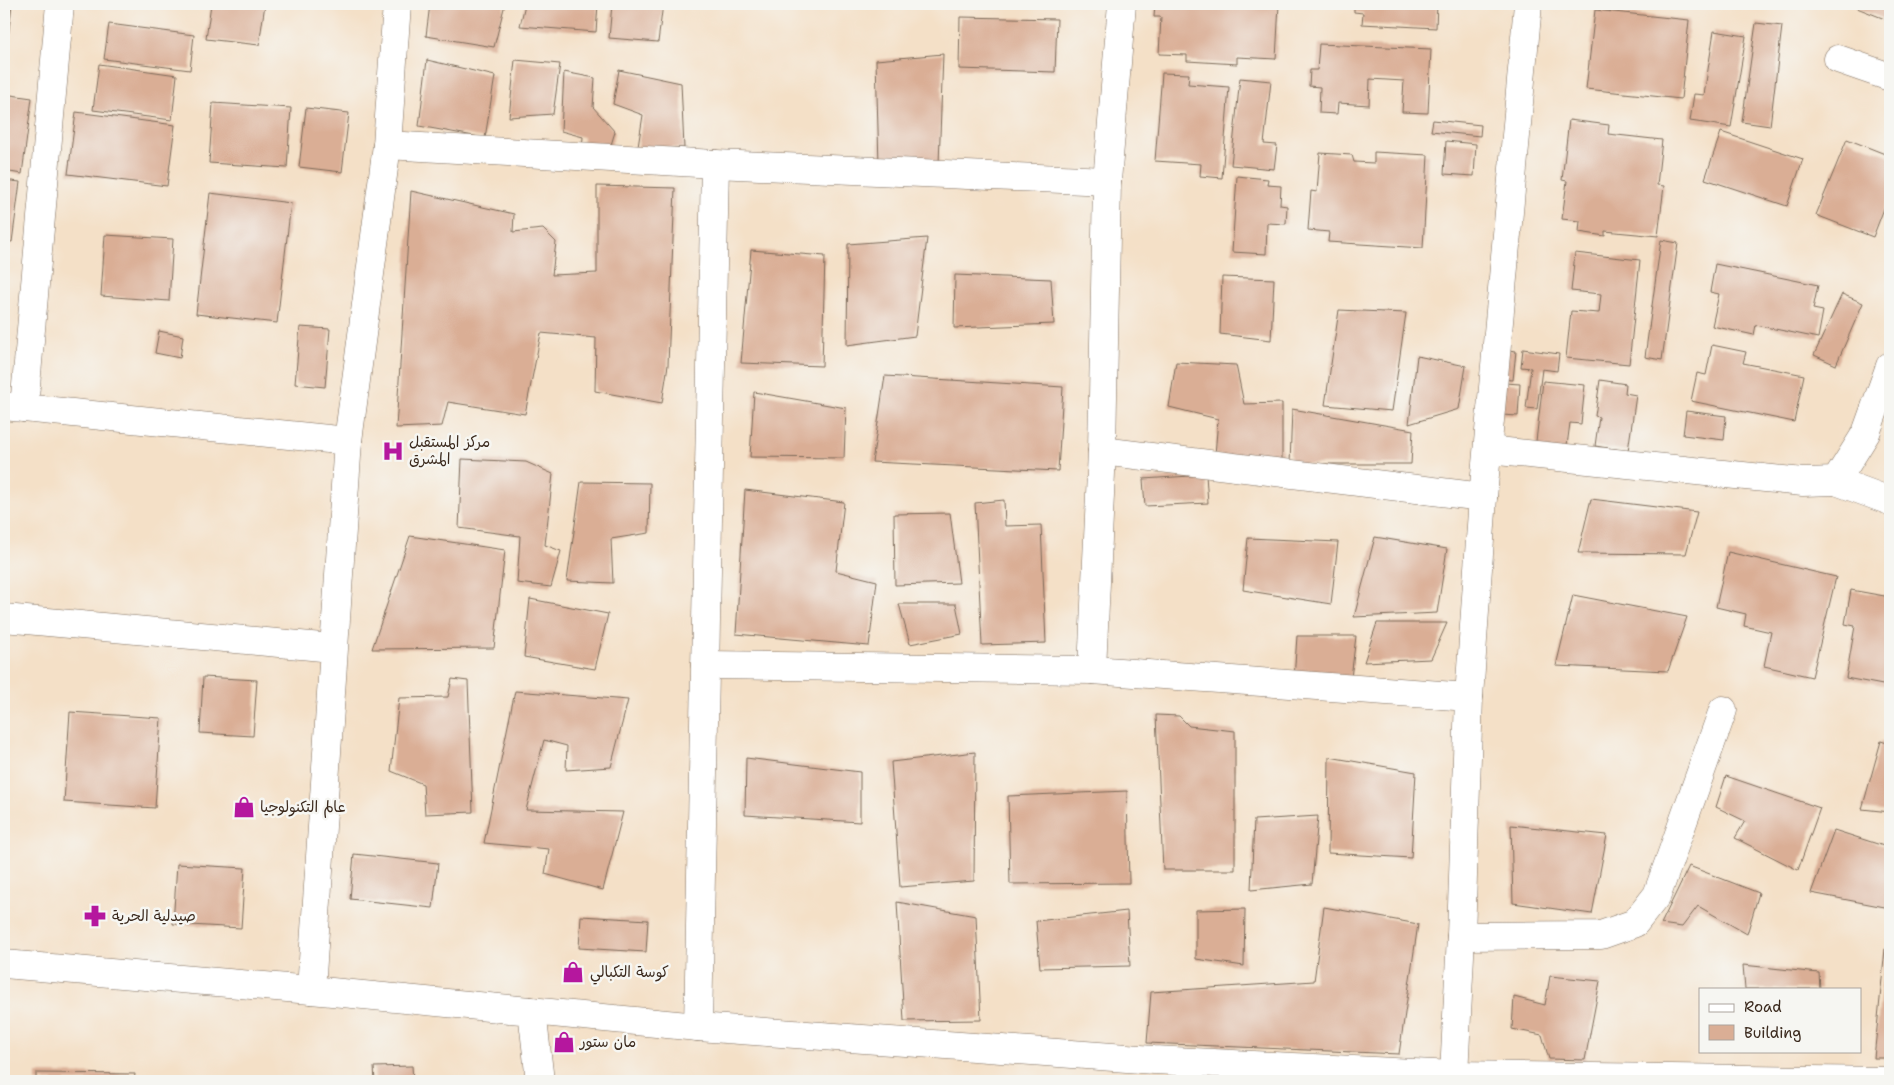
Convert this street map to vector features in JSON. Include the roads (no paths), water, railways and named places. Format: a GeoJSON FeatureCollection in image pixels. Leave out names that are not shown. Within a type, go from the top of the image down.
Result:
{"type":"FeatureCollection","features":[{"type":"Feature","properties":{"kind":"street"},"geometry":{"type":"LineString","coordinates":[[60,4],[14,407],[348,441]]}},
{"type":"Feature","properties":{"kind":"street"},"geometry":{"type":"LineString","coordinates":[[311,990],[348,441],[388,145],[397,4]]}},
{"type":"Feature","properties":{"kind":"street"},"geometry":{"type":"LineString","coordinates":[[1092,670],[1102,451],[1107,181],[1122,4]]}},
{"type":"Feature","properties":{"kind":"street"},"geometry":{"type":"LineString","coordinates":[[1454,1076],[1469,697],[1483,497],[1528,4]]}},
{"type":"Feature","properties":{"kind":"street"},"geometry":{"type":"LineString","coordinates":[[1838,59],[1890,77]]}},
{"type":"Feature","properties":{"kind":"street"},"geometry":{"type":"LineString","coordinates":[[388,145],[715,164],[1107,181]]}},
{"type":"Feature","properties":{"kind":"street"},"geometry":{"type":"LineString","coordinates":[[698,1028],[715,164]]}},
{"type":"Feature","properties":{"kind":"street"},"geometry":{"type":"LineString","coordinates":[[1836,481],[1866,433],[1890,366]]}},
{"type":"Feature","properties":{"kind":"street"},"geometry":{"type":"LineString","coordinates":[[1488,450],[1802,482],[1836,481],[1890,500]]}},
{"type":"Feature","properties":{"kind":"street"},"geometry":{"type":"LineString","coordinates":[[1102,451],[1483,497]]}},
{"type":"Feature","properties":{"kind":"street"},"geometry":{"type":"LineString","coordinates":[[4,618],[333,648]]}},
{"type":"Feature","properties":{"kind":"street"},"geometry":{"type":"LineString","coordinates":[[705,665],[1092,670],[1469,697]]}},
{"type":"Feature","properties":{"kind":"street"},"geometry":{"type":"LineString","coordinates":[[1461,936],[1601,936],[1635,923],[1657,895],[1723,710]]}},
{"type":"Feature","properties":{"kind":"street"},"geometry":{"type":"LineString","coordinates":[[4,964],[311,990],[698,1028],[1154,1060],[1454,1076],[1888,1081]]}},
{"type":"Feature","properties":{"kind":"street"},"geometry":{"type":"LineString","coordinates":[[532,1011],[540,1081]]}},
{"type":"Feature","properties":{"kind":"place","name":"مركز المستقبل المشرق"},"geometry":{"type":"Point","coordinates":[393,451]}},
{"type":"Feature","properties":{"kind":"place","name":"عالم التكنولوجيا"},"geometry":{"type":"Point","coordinates":[244,807]}},
{"type":"Feature","properties":{"kind":"place","name":"صيدلية الحرية"},"geometry":{"type":"Point","coordinates":[95,916]}},
{"type":"Feature","properties":{"kind":"place","name":"كوسة التكبالي"},"geometry":{"type":"Point","coordinates":[573,972]}},
{"type":"Feature","properties":{"kind":"place","name":"مان ستور"},"geometry":{"type":"Point","coordinates":[564,1042]}}]}
